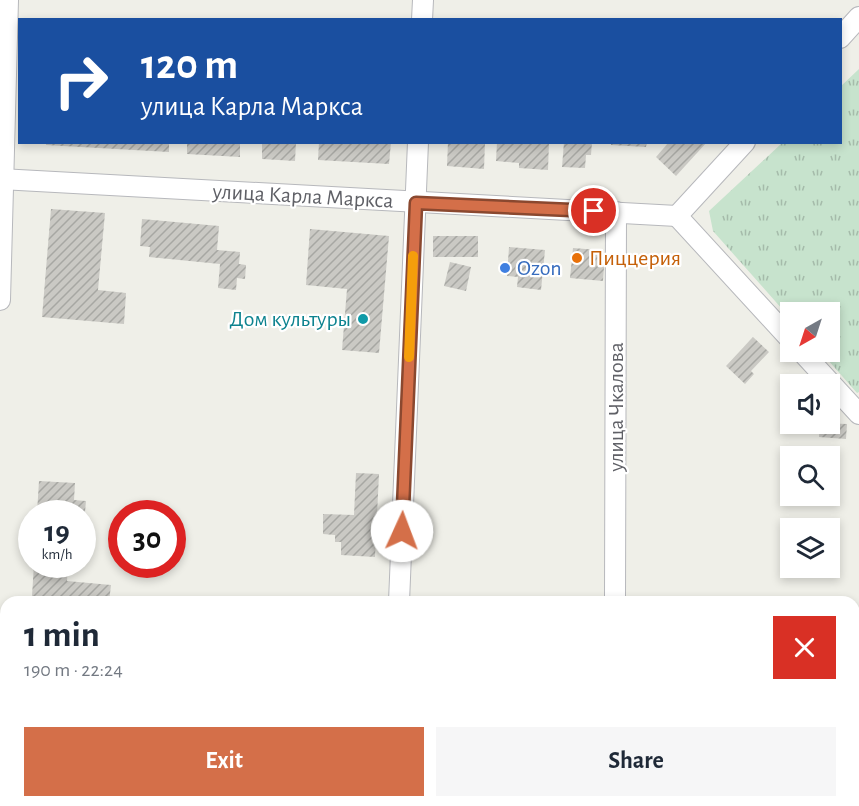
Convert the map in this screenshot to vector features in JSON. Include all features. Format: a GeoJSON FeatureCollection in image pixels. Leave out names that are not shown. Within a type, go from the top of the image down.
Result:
{"type":"FeatureCollection","features":[{"type":"Feature","properties":{"kind":"street"},"geometry":{"type":"LineString","coordinates":[[0,300],[8,0]]}},
{"type":"Feature","properties":{"kind":"street"},"geometry":{"type":"LineString","coordinates":[[422,18],[423,0]]}},
{"type":"Feature","properties":{"kind":"street"},"geometry":{"type":"LineString","coordinates":[[842,36],[859,17]]}},
{"type":"Feature","properties":{"kind":"street"},"geometry":{"type":"LineString","coordinates":[[399,596],[418,144]]}},
{"type":"Feature","properties":{"kind":"street"},"geometry":{"type":"LineString","coordinates":[[743,144],[677,216],[780,328]]}},
{"type":"Feature","properties":{"kind":"street","name":"улица Карла Маркса"},"geometry":{"type":"LineString","coordinates":[[2,179],[677,216]]}},
{"type":"Feature","properties":{"kind":"street","name":"улица Чкалова"},"geometry":{"type":"LineString","coordinates":[[615,596],[616,212]]}},
{"type":"Feature","properties":{"kind":"street"},"geometry":{"type":"LineString","coordinates":[[811,362],[859,414]]}},
{"type":"Feature","properties":{"kind":"green space"},"geometry":{"type":"Polygon","coordinates":[[[859,69],[859,392],[857,393],[830,362],[840,362],[840,302],[780,302],[780,307],[713,231],[709,211],[781,144],[842,144],[842,85],[859,69]]]}},
{"type":"Feature","properties":{"kind":"building"},"geometry":{"type":"Polygon","coordinates":[[[169,144],[169,152],[46,145],[169,144]]]}},
{"type":"Feature","properties":{"kind":"building"},"geometry":{"type":"Polygon","coordinates":[[[187,144],[240,144],[240,157],[187,154],[187,144]]]}},
{"type":"Feature","properties":{"kind":"building"},"geometry":{"type":"Polygon","coordinates":[[[262,144],[296,144],[295,161],[262,159],[262,144]]]}},
{"type":"Feature","properties":{"kind":"building"},"geometry":{"type":"Polygon","coordinates":[[[319,144],[391,144],[389,164],[318,160],[319,144]]]}},
{"type":"Feature","properties":{"kind":"building"},"geometry":{"type":"Polygon","coordinates":[[[448,144],[485,144],[484,169],[447,166],[448,144]]]}},
{"type":"Feature","properties":{"kind":"building"},"geometry":{"type":"Polygon","coordinates":[[[497,144],[549,144],[548,170],[519,168],[519,163],[496,161],[497,144]]]}},
{"type":"Feature","properties":{"kind":"building"},"geometry":{"type":"Polygon","coordinates":[[[564,144],[592,144],[591,155],[586,155],[585,168],[562,167],[564,144]]]}},
{"type":"Feature","properties":{"kind":"building"},"geometry":{"type":"Polygon","coordinates":[[[611,144],[647,144],[646,147],[611,144]]]}},
{"type":"Feature","properties":{"kind":"building"},"geometry":{"type":"Polygon","coordinates":[[[667,144],[705,144],[676,176],[656,157],[667,144]]]}},
{"type":"Feature","properties":{"kind":"building"},"geometry":{"type":"Polygon","coordinates":[[[51,209],[105,213],[98,290],[126,293],[124,324],[42,317],[51,209]]]}},
{"type":"Feature","properties":{"kind":"building"},"geometry":{"type":"Polygon","coordinates":[[[142,219],[219,226],[217,250],[240,252],[239,264],[246,265],[245,279],[237,278],[236,290],[218,288],[220,264],[149,257],[150,247],[140,246],[142,219]]]}},
{"type":"Feature","properties":{"kind":"building","name":"Дом культуры"},"geometry":{"type":"Polygon","coordinates":[[[310,229],[389,236],[379,353],[342,350],[347,289],[306,285],[310,229]]]}},
{"type":"Feature","properties":{"kind":"building"},"geometry":{"type":"Polygon","coordinates":[[[433,236],[478,236],[478,257],[433,257],[433,236]]]}},
{"type":"Feature","properties":{"kind":"building"},"geometry":{"type":"Polygon","coordinates":[[[509,247],[545,250],[541,290],[517,287],[518,277],[507,276],[509,247]]]}},
{"type":"Feature","properties":{"kind":"building"},"geometry":{"type":"Polygon","coordinates":[[[573,248],[598,250],[598,253],[605,254],[603,281],[570,278],[573,248]]]}},
{"type":"Feature","properties":{"kind":"building"},"geometry":{"type":"Polygon","coordinates":[[[450,262],[471,267],[466,291],[444,286],[450,262]]]}},
{"type":"Feature","properties":{"kind":"building"},"geometry":{"type":"Polygon","coordinates":[[[753,337],[769,352],[751,371],[754,374],[745,384],[726,366],[753,337]]]}},
{"type":"Feature","properties":{"kind":"building"},"geometry":{"type":"Polygon","coordinates":[[[840,424],[847,424],[846,439],[819,437],[819,434],[840,434],[840,424]]]}},
{"type":"Feature","properties":{"kind":"building"},"geometry":{"type":"Polygon","coordinates":[[[356,473],[379,474],[375,557],[341,555],[341,542],[335,542],[335,535],[323,534],[323,514],[354,515],[356,473]]]}},
{"type":"Feature","properties":{"kind":"building"},"geometry":{"type":"Polygon","coordinates":[[[39,481],[75,483],[74,500],[38,500],[39,481]]]}},
{"type":"Feature","properties":{"kind":"building"},"geometry":{"type":"Polygon","coordinates":[[[33,578],[67,578],[67,581],[111,585],[110,596],[32,596],[33,578]]]}},
{"type":"Feature","properties":{"kind":"slow traffic"},"geometry":{"type":"LineString","coordinates":[[409,357],[413,256]]}},
{"type":"Feature","properties":{"kind":"place","name":"Пиццерия"},"geometry":{"type":"Point","coordinates":[577,258]}},
{"type":"Feature","properties":{"kind":"place","name":"Ozon"},"geometry":{"type":"Point","coordinates":[505,268]}},
{"type":"Feature","properties":{"kind":"place","name":"Дом культуры"},"geometry":{"type":"Point","coordinates":[363,319]}},
{"type":"Feature","properties":{"kind":"route"},"geometry":{"type":"LineString","coordinates":[[402,531],[416,203],[594,211]]}}]}
